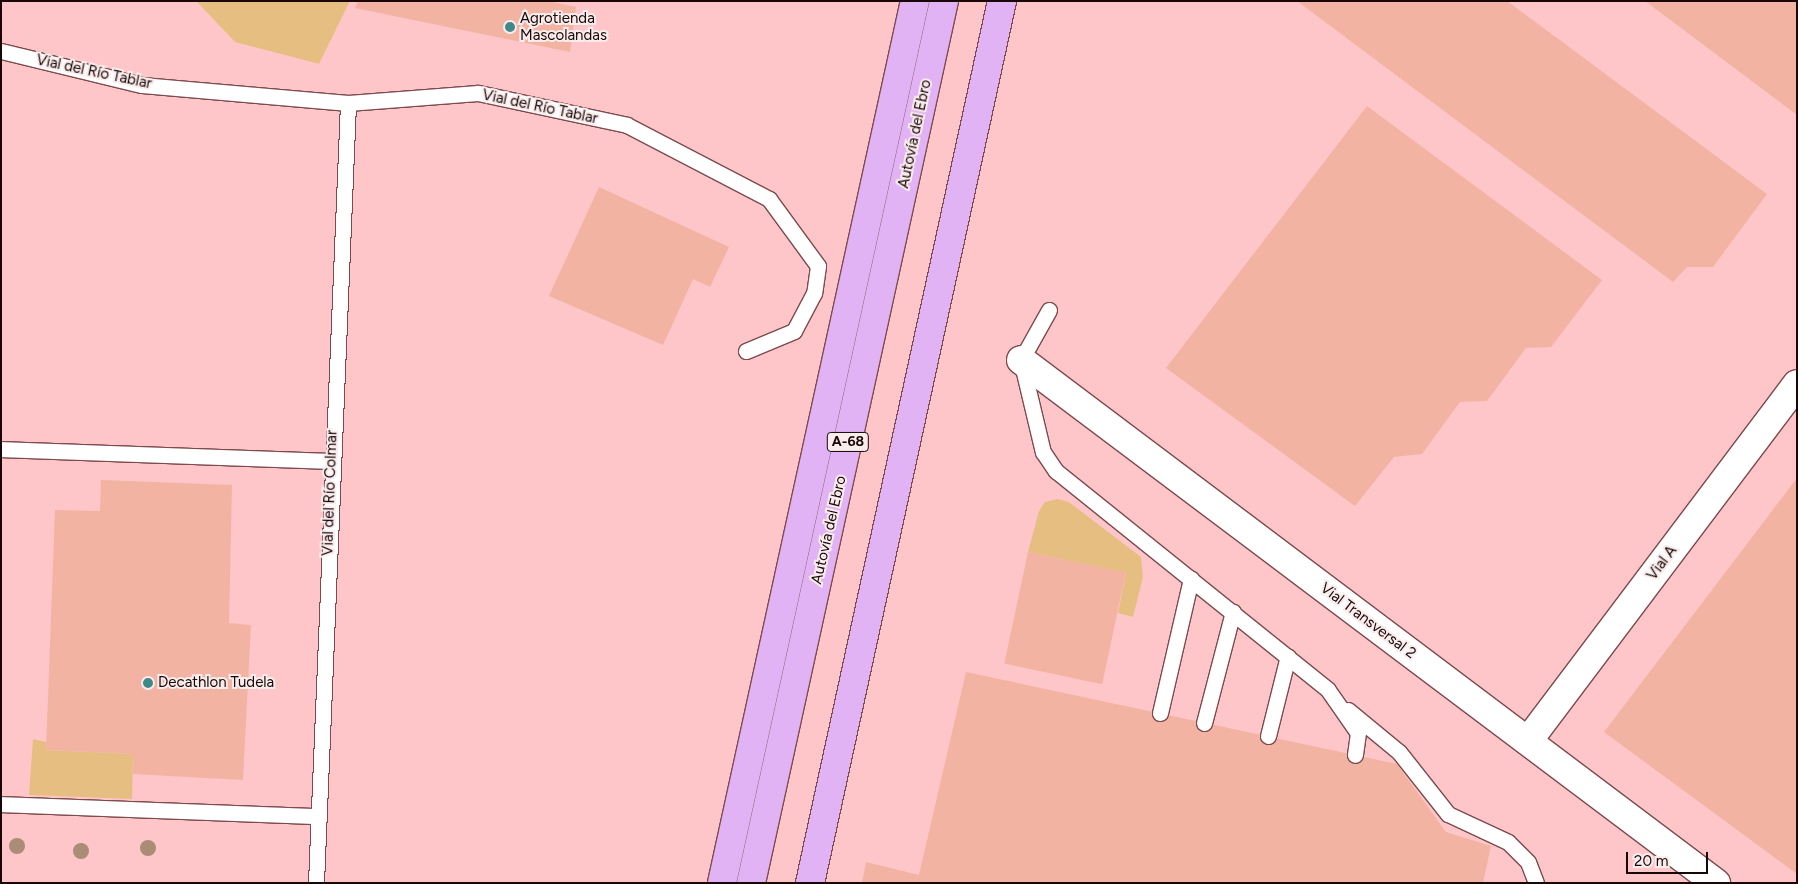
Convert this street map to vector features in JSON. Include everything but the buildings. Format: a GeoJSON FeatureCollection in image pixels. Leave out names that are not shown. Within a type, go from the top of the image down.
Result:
{"type":"FeatureCollection","features":[{"type":"Feature","properties":{"kind":"highway"},"geometry":{"type":"LineString","coordinates":[[722,883],[915,1]]}},
{"type":"Feature","properties":{"kind":"highway","name":"Autovía del Ebro"},"geometry":{"type":"LineString","coordinates":[[751,883],[944,1]]}},
{"type":"Feature","properties":{"kind":"highway"},"geometry":{"type":"LineString","coordinates":[[810,883],[1002,1]]}},
{"type":"Feature","properties":{"kind":"street","name":"Vial Transversal 2"},"geometry":{"type":"LineString","coordinates":[[1021,360],[1716,883]]}},
{"type":"Feature","properties":{"kind":"street","name":"Vial A"},"geometry":{"type":"LineString","coordinates":[[1528,741],[1797,384]]}},
{"type":"Feature","properties":{"kind":"lane","name":"Vial del Río Tablar"},"geometry":{"type":"LineString","coordinates":[[1,51],[142,85],[348,103],[478,93],[627,125],[769,199],[818,266],[814,293],[794,331],[746,351]]}},
{"type":"Feature","properties":{"kind":"lane","name":"Vial del Río Colmar"},"geometry":{"type":"LineString","coordinates":[[316,883],[331,461],[348,103]]}},
{"type":"Feature","properties":{"kind":"lane"},"geometry":{"type":"LineString","coordinates":[[1048,310],[1021,360],[1043,452],[1056,471],[1288,656],[1344,708],[1399,752],[1448,814],[1508,842],[1528,862],[1536,883]]}},
{"type":"Feature","properties":{"kind":"lane"},"geometry":{"type":"LineString","coordinates":[[1,449],[331,461]]}},
{"type":"Feature","properties":{"kind":"lane"},"geometry":{"type":"LineString","coordinates":[[1160,713],[1191,579]]}},
{"type":"Feature","properties":{"kind":"lane"},"geometry":{"type":"LineString","coordinates":[[1204,723],[1233,612]]}},
{"type":"Feature","properties":{"kind":"lane"},"geometry":{"type":"LineString","coordinates":[[1268,736],[1288,656]]}},
{"type":"Feature","properties":{"kind":"lane"},"geometry":{"type":"LineString","coordinates":[[1344,708],[1358,733],[1355,755]]}},
{"type":"Feature","properties":{"kind":"lane"},"geometry":{"type":"LineString","coordinates":[[1,804],[319,816]]}},
{"type":"Feature","properties":{"kind":"shaded area"},"geometry":{"type":"Polygon","coordinates":[[[1,1],[196,1],[235,42],[319,64],[350,1],[1797,1],[1797,883],[1,883],[1,1]]]}},
{"type":"Feature","properties":{"kind":"shaded area"},"geometry":{"type":"Polygon","coordinates":[[[196,1],[350,1],[319,64],[235,42],[196,1]]]}},
{"type":"Feature","properties":{"kind":"shaded area"},"geometry":{"type":"Polygon","coordinates":[[[1057,499],[1069,502],[1141,557],[1143,577],[1133,617],[1118,613],[1126,573],[1028,552],[1039,511],[1045,502],[1057,499]]]}},
{"type":"Feature","properties":{"kind":"shaded area"},"geometry":{"type":"Polygon","coordinates":[[[33,739],[46,742],[46,750],[133,754],[132,799],[29,795],[33,739]]]}},
{"type":"Feature","properties":{"kind":"place","name":"Agrotienda Mascolandas"},"geometry":{"type":"Point","coordinates":[510,27]}},
{"type":"Feature","properties":{"kind":"place","name":"Decathlon Tudela"},"geometry":{"type":"Point","coordinates":[148,683]}}]}
